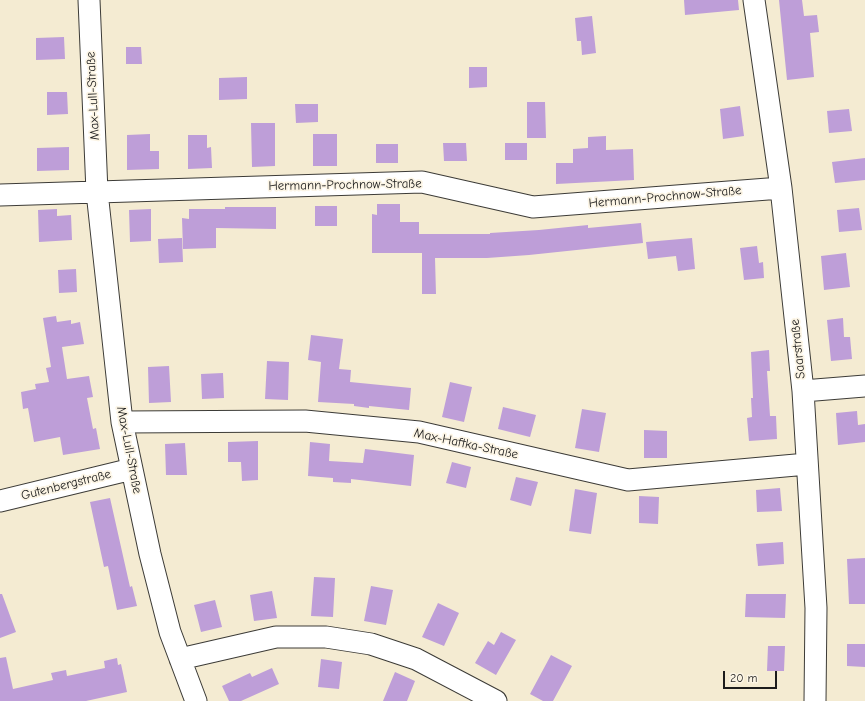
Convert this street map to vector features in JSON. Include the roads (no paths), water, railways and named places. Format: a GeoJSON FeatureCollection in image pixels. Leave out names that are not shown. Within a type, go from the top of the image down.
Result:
{"type":"FeatureCollection","features":[{"type":"Feature","properties":{"kind":"street","name":"Max-Lull-Straße"},"geometry":{"type":"LineString","coordinates":[[89,0],[97,192],[122,422],[150,554],[170,632],[180,659],[192,700]]}},
{"type":"Feature","properties":{"kind":"street","name":"Saarstraße"},"geometry":{"type":"LineString","coordinates":[[754,0],[781,188],[803,391],[816,608],[815,701]]}},
{"type":"Feature","properties":{"kind":"street","name":"Hermann-Prochnow-Straße"},"geometry":{"type":"LineString","coordinates":[[97,192],[422,182],[533,207],[781,188]]}},
{"type":"Feature","properties":{"kind":"street"},"geometry":{"type":"LineString","coordinates":[[0,195],[97,192]]}},
{"type":"Feature","properties":{"kind":"street"},"geometry":{"type":"LineString","coordinates":[[803,391],[865,386]]}},
{"type":"Feature","properties":{"kind":"street","name":"Max-Haftka-Straße"},"geometry":{"type":"LineString","coordinates":[[122,422],[305,421],[419,432],[628,480],[807,464]]}},
{"type":"Feature","properties":{"kind":"street","name":"Gutenbergstraße"},"geometry":{"type":"LineString","coordinates":[[0,502],[132,469]]}},
{"type":"Feature","properties":{"kind":"street"},"geometry":{"type":"LineString","coordinates":[[180,659],[276,637],[326,637],[370,644],[416,659],[496,701]]}}]}
